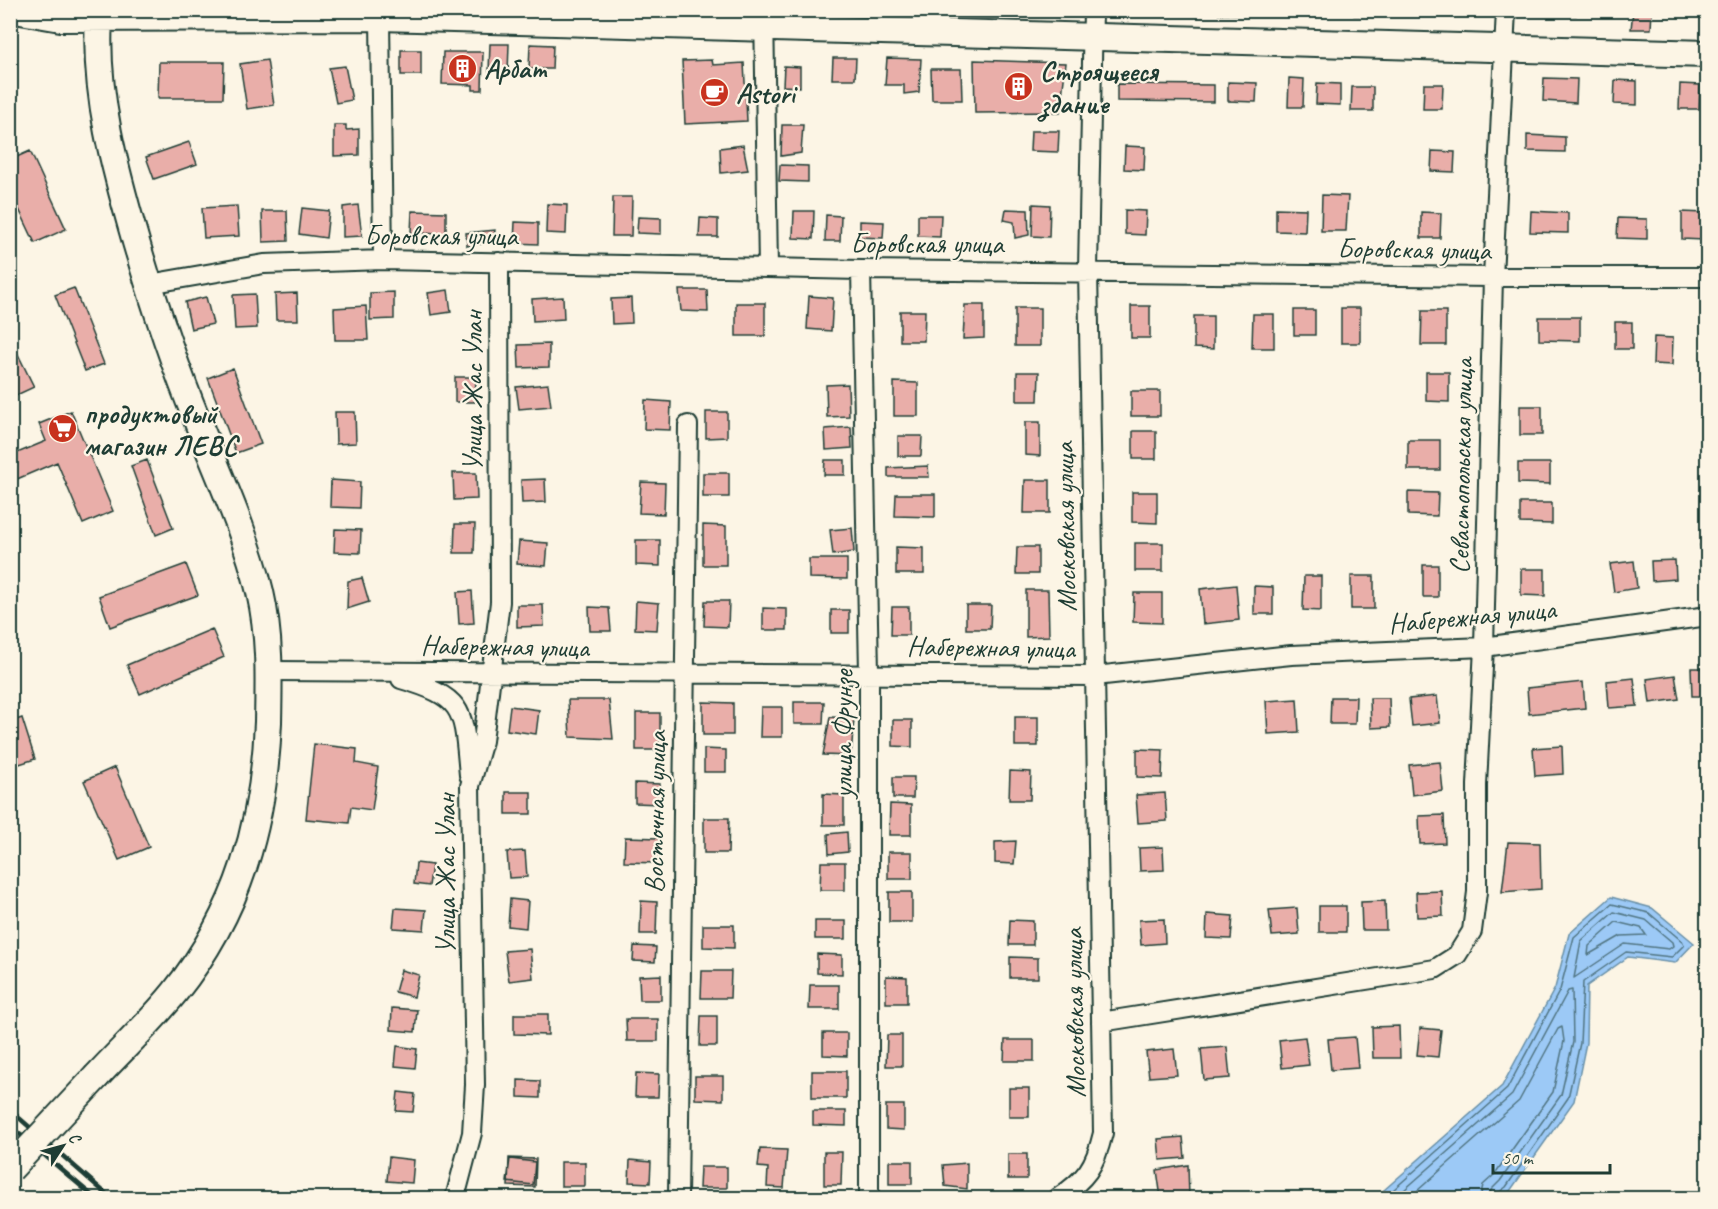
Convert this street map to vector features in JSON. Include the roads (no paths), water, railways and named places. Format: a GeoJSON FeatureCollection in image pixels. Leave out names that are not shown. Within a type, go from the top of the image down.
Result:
{"type":"FeatureCollection","features":[{"type":"Feature","properties":{"kind":"main road"},"geometry":{"type":"LineString","coordinates":[[15,10],[36,16],[764,19],[1092,36],[1504,50],[1707,54]]}},
{"type":"Feature","properties":{"kind":"main road"},"geometry":{"type":"LineString","coordinates":[[10,1170],[174,993],[203,953],[229,908],[255,831],[265,780],[270,670],[268,635],[249,552],[174,364],[149,284],[120,186],[100,88],[97,55],[89,16]]}},
{"type":"Feature","properties":{"kind":"street","name":"Московская улица"},"geometry":{"type":"LineString","coordinates":[[1058,1198],[1082,1181],[1098,1158],[1103,1133],[1088,270],[1093,10]]}},
{"type":"Feature","properties":{"kind":"street","name":"Севастопольская улица"},"geometry":{"type":"LineString","coordinates":[[1101,1022],[1435,969],[1457,955],[1472,931],[1477,892],[1477,785],[1484,647],[1493,277],[1506,10]]}},
{"type":"Feature","properties":{"kind":"street"},"geometry":{"type":"LineString","coordinates":[[380,18],[383,260]]}},
{"type":"Feature","properties":{"kind":"street"},"geometry":{"type":"LineString","coordinates":[[764,19],[768,268]]}},
{"type":"Feature","properties":{"kind":"street","name":"Боровская улица"},"geometry":{"type":"LineString","coordinates":[[149,284],[264,264],[383,260],[861,270],[1088,270],[1493,277],[1707,277]]}},
{"type":"Feature","properties":{"kind":"street","name":"Улица Жас Улан"},"geometry":{"type":"LineString","coordinates":[[455,1198],[472,1133],[475,1085],[470,786],[483,741],[500,602],[499,261]]}},
{"type":"Feature","properties":{"kind":"street","name":"улица Фрунзе"},"geometry":{"type":"LineString","coordinates":[[861,270],[869,672],[869,1198]]}},
{"type":"Feature","properties":{"kind":"street","name":"Восточная улица"},"geometry":{"type":"LineString","coordinates":[[678,1198],[687,425]]}},
{"type":"Feature","properties":{"kind":"street","name":"Набережная улица"},"geometry":{"type":"LineString","coordinates":[[270,670],[491,674],[684,675],[869,672],[1095,676],[1291,655],[1484,647],[1584,632],[1679,622],[1707,616]]}},
{"type":"Feature","properties":{"kind":"street"},"geometry":{"type":"LineString","coordinates":[[377,672],[433,688],[449,698],[460,713],[466,741],[470,786]]}},
{"type":"Feature","properties":{"kind":"water"},"geometry":{"type":"Polygon","coordinates":[[[1611,897],[1652,908],[1694,943],[1675,963],[1628,957],[1587,986],[1586,1043],[1574,1101],[1510,1191],[1499,1198],[1375,1198],[1502,1086],[1555,988],[1569,934],[1611,897]]]}},
{"type":"Feature","properties":{"kind":"railway"},"geometry":{"type":"LineString","coordinates":[[10,1110],[111,1198]]}},
{"type":"Feature","properties":{"kind":"railway"},"geometry":{"type":"LineString","coordinates":[[10,1126],[95,1198]]}},
{"type":"Feature","properties":{"kind":"place","name":"Арбат"},"geometry":{"type":"Point","coordinates":[463,68]}},
{"type":"Feature","properties":{"kind":"place","name":"Строящееся здание"},"geometry":{"type":"Point","coordinates":[1019,87]}},
{"type":"Feature","properties":{"kind":"place","name":"Astori"},"geometry":{"type":"Point","coordinates":[715,93]}},
{"type":"Feature","properties":{"kind":"place","name":"продуктовый магазин ЛЕВС"},"geometry":{"type":"Point","coordinates":[63,429]}}]}
